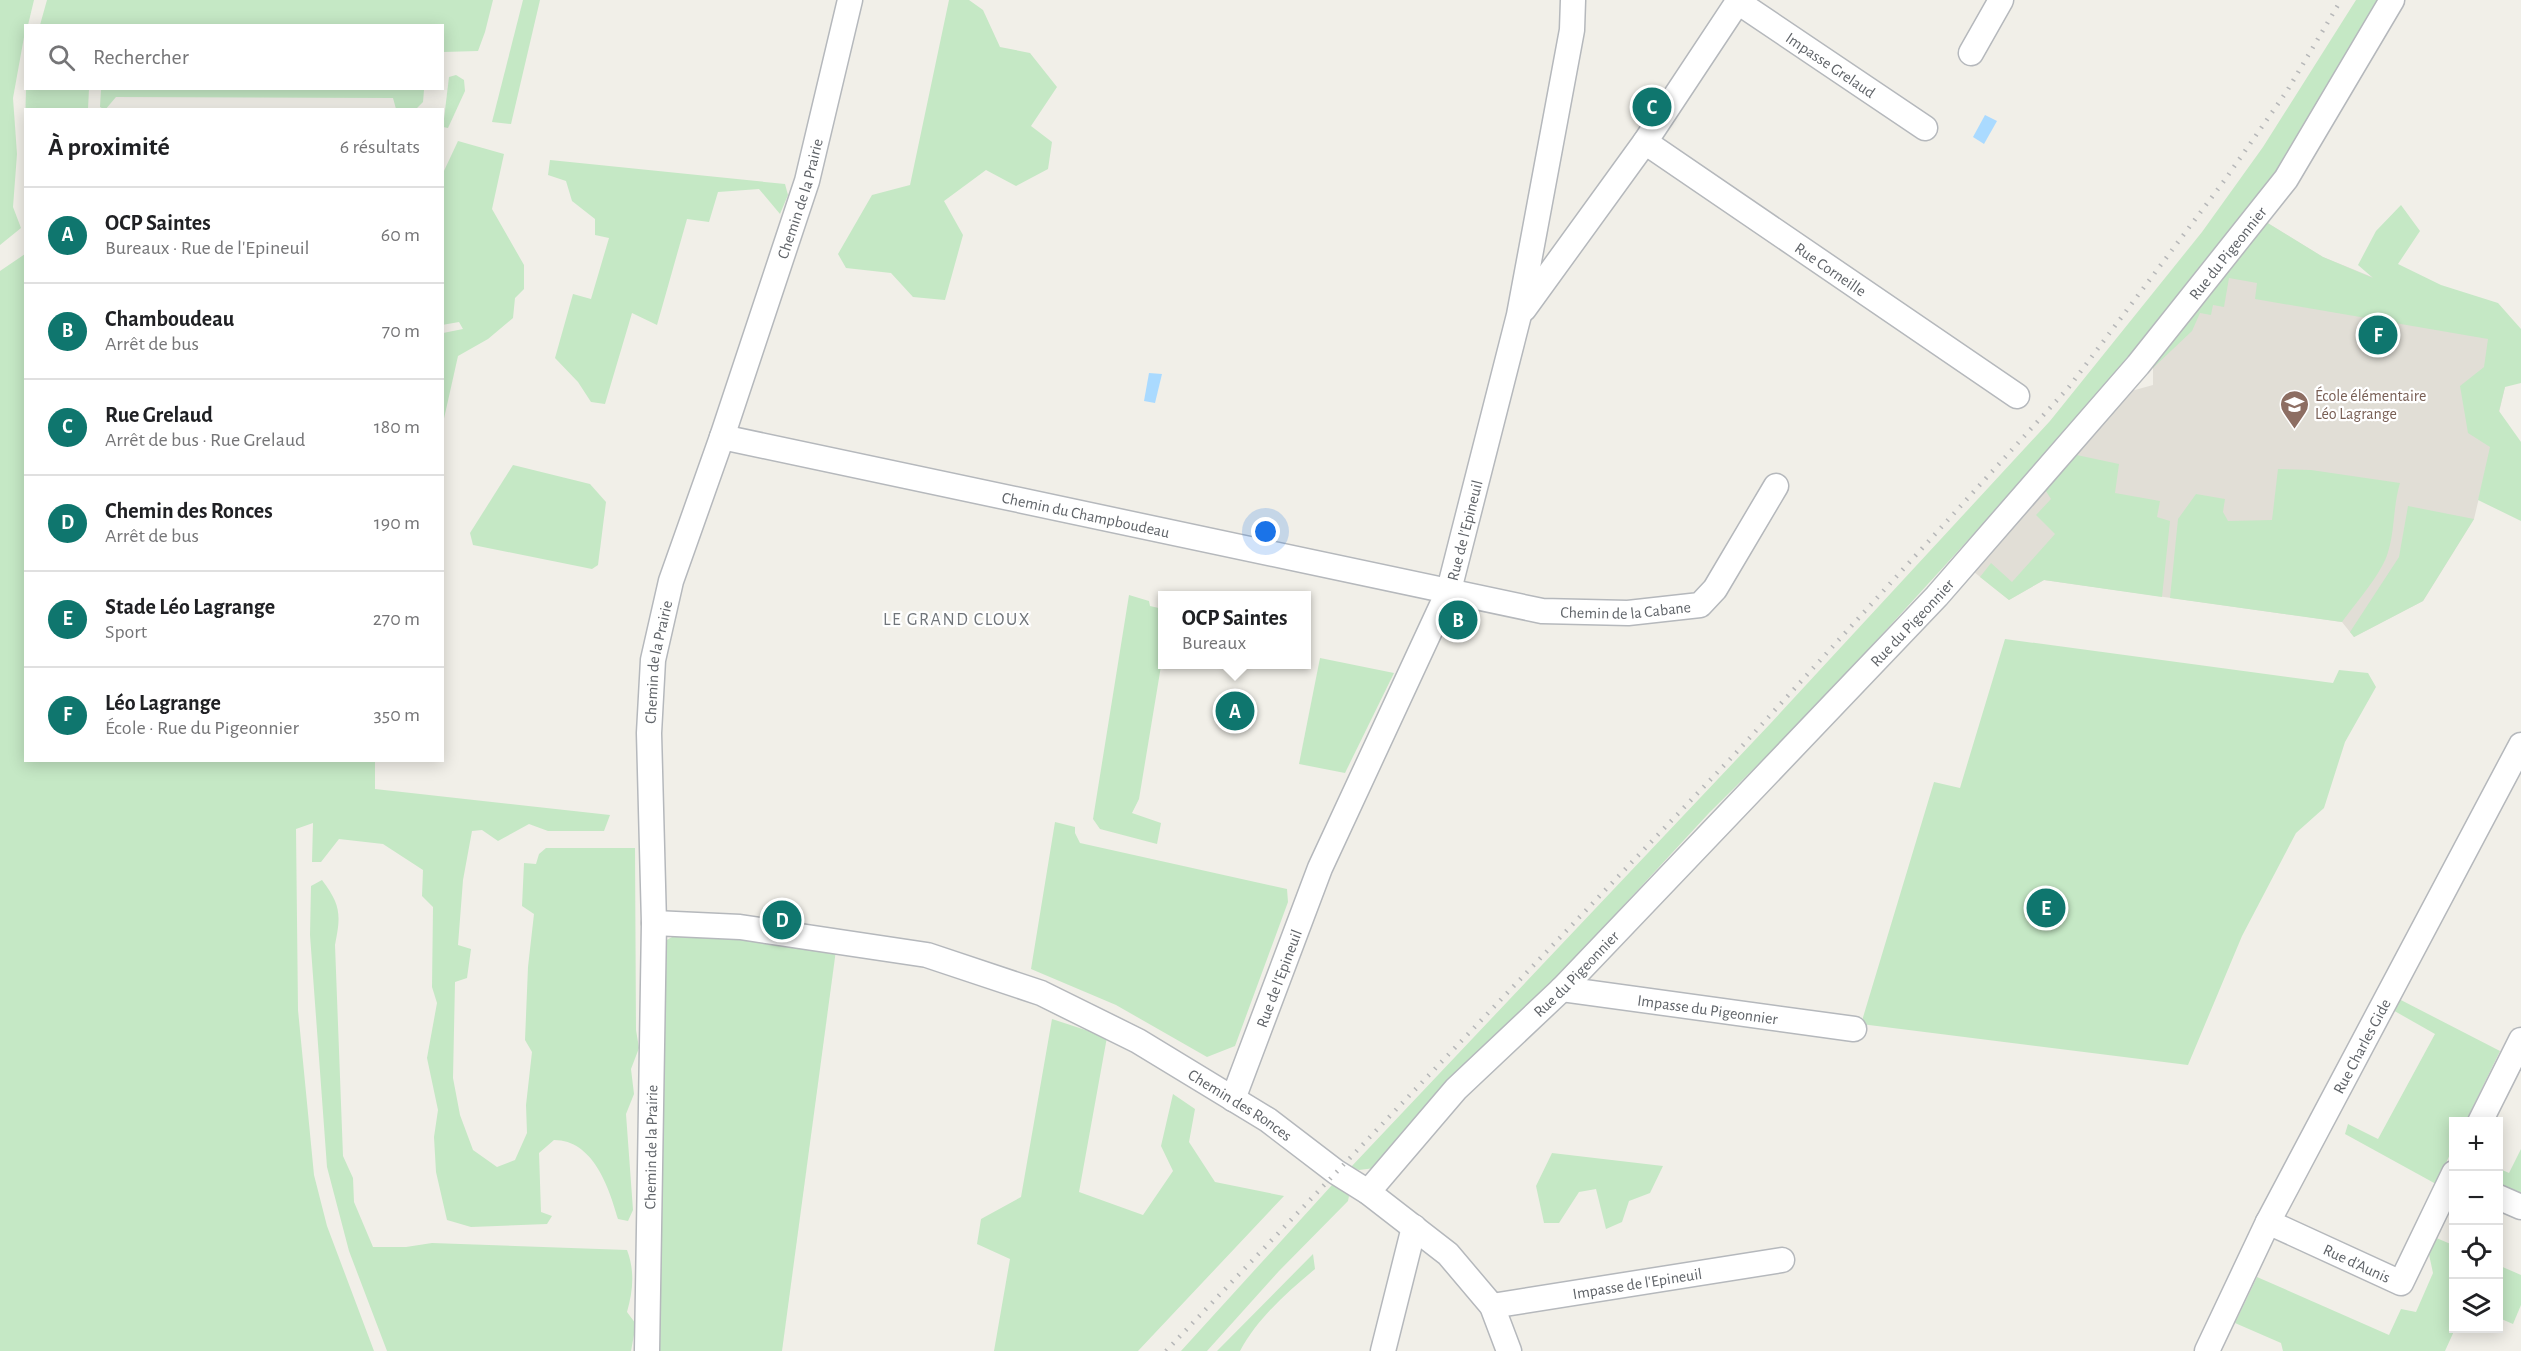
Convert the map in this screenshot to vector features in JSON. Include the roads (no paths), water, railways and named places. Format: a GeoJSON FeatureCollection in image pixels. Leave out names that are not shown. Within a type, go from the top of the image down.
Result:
{"type":"FeatureCollection","features":[{"type":"Feature","properties":{"kind":"street","name":"Chemin de la Prairie"},"geometry":{"type":"LineString","coordinates":[[646,1351],[654,923],[649,733],[653,660],[671,581],[807,181],[850,0]]}},
{"type":"Feature","properties":{"kind":"street","name":"Rue de l'Epineuil"},"geometry":{"type":"LineString","coordinates":[[1233,1100],[1320,868],[1449,590],[1519,315],[1572,30],[1573,0]]}},
{"type":"Feature","properties":{"kind":"street"},"geometry":{"type":"LineString","coordinates":[[1971,52],[2001,0]]}},
{"type":"Feature","properties":{"kind":"street","name":"Rue du Pigeonnier"},"geometry":{"type":"LineString","coordinates":[[1368,1192],[1456,1089],[1562,989],[1937,596],[2138,365],[2286,179],[2392,0]]}},
{"type":"Feature","properties":{"kind":"street"},"geometry":{"type":"LineString","coordinates":[[1519,315],[1645,142],[1738,1]]}},
{"type":"Feature","properties":{"kind":"street","name":"Impasse Grelaud"},"geometry":{"type":"LineString","coordinates":[[1738,1],[1925,128]]}},
{"type":"Feature","properties":{"kind":"street","name":"Rue Corneille"},"geometry":{"type":"LineString","coordinates":[[1645,142],[2017,396]]}},
{"type":"Feature","properties":{"kind":"street","name":"Chemin du Champboudeau"},"geometry":{"type":"LineString","coordinates":[[722,436],[1449,590]]}},
{"type":"Feature","properties":{"kind":"street","name":"Chemin de la Cabane"},"geometry":{"type":"LineString","coordinates":[[1449,590],[1542,611],[1629,613],[1700,605],[1715,589],[1776,486]]}},
{"type":"Feature","properties":{"kind":"street","name":"Rue Charles Gide"},"geometry":{"type":"LineString","coordinates":[[2207,1351],[2268,1222],[2521,745]]}},
{"type":"Feature","properties":{"kind":"street","name":"Chemin des Ronces"},"geometry":{"type":"LineString","coordinates":[[654,923],[740,927],[927,955],[1041,993],[1138,1041],[1268,1120],[1336,1172],[1368,1192],[1448,1254],[1492,1306],[1509,1351]]}},
{"type":"Feature","properties":{"kind":"street","name":"Impasse du Pigeonnier"},"geometry":{"type":"LineString","coordinates":[[1562,989],[1854,1029]]}},
{"type":"Feature","properties":{"kind":"street"},"geometry":{"type":"LineString","coordinates":[[2482,1117],[2521,1040]]}},
{"type":"Feature","properties":{"kind":"street","name":"Rue d'Aunis"},"geometry":{"type":"LineString","coordinates":[[2268,1222],[2401,1282],[2449,1183]]}},
{"type":"Feature","properties":{"kind":"street"},"geometry":{"type":"LineString","coordinates":[[2503,1199],[2521,1207]]}},
{"type":"Feature","properties":{"kind":"street"},"geometry":{"type":"LineString","coordinates":[[1383,1351],[1414,1227]]}},
{"type":"Feature","properties":{"kind":"street","name":"Impasse de l'Epineuil"},"geometry":{"type":"LineString","coordinates":[[1492,1306],[1782,1260]]}},
{"type":"Feature","properties":{"kind":"water"},"geometry":{"type":"Polygon","coordinates":[[[1985,115],[1997,121],[1984,144],[1973,137],[1985,115]]]}},
{"type":"Feature","properties":{"kind":"water"},"geometry":{"type":"Polygon","coordinates":[[[1149,373],[1162,374],[1155,403],[1144,401],[1149,373]]]}},
{"type":"Feature","properties":{"kind":"railway"},"geometry":{"type":"LineString","coordinates":[[1166,1351],[1734,755],[2069,387],[2224,181],[2287,91],[2341,0]]}},
{"type":"Feature","properties":{"kind":"place","name":"Rue Grelaud"},"geometry":{"type":"Point","coordinates":[1652,107]}},
{"type":"Feature","properties":{"kind":"place","name":"Léo Lagrange"},"geometry":{"type":"Point","coordinates":[2378,335]}},
{"type":"Feature","properties":{"kind":"place","name":"École élémentaire Léo Lagrange"},"geometry":{"type":"Point","coordinates":[2294,430]}},
{"type":"Feature","properties":{"kind":"place","name":"Chamboudeau"},"geometry":{"type":"Point","coordinates":[1458,620]}},
{"type":"Feature","properties":{"kind":"place","name":"OCP Saintes"},"geometry":{"type":"Point","coordinates":[1235,711]}},
{"type":"Feature","properties":{"kind":"place","name":"Stade Léo Lagrange"},"geometry":{"type":"Point","coordinates":[2046,908]}},
{"type":"Feature","properties":{"kind":"place","name":"Chemin des Ronces"},"geometry":{"type":"Point","coordinates":[782,920]}},
{"type":"Feature","properties":{"kind":"district","name":"LE GRAND CLOUX"},"geometry":{"type":"Point","coordinates":[957,619]}}]}
